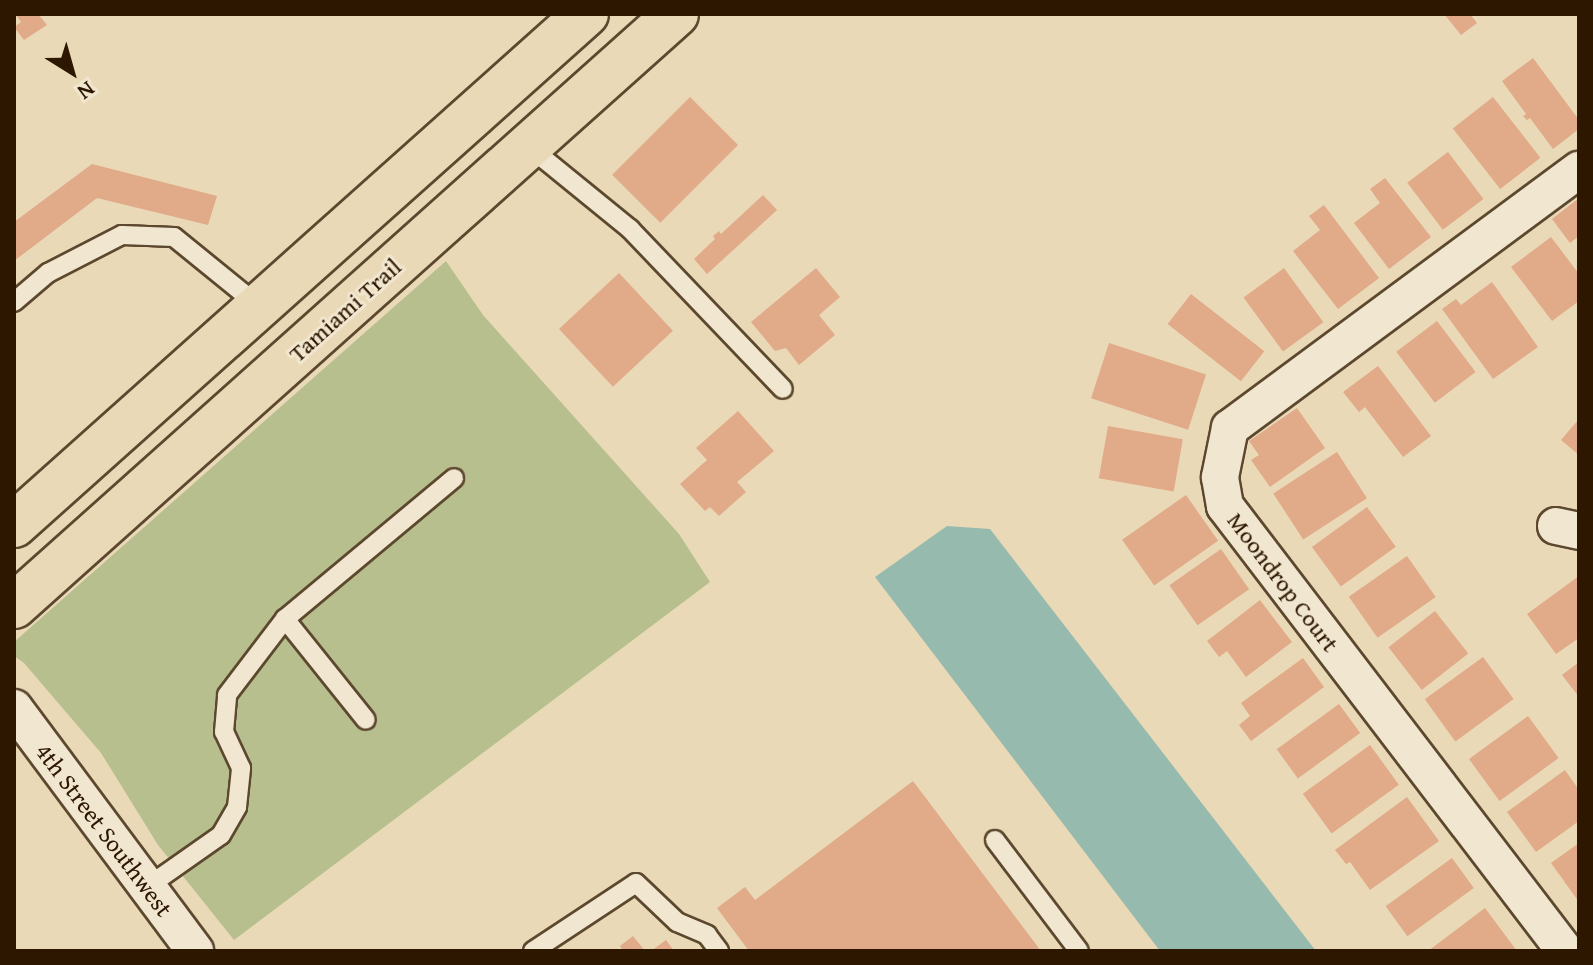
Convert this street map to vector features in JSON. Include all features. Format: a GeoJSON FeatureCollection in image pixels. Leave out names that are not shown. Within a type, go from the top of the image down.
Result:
{"type":"FeatureCollection","features":[{"type":"Feature","properties":{"kind":"main road","name":"Tamiami Trail"},"geometry":{"type":"LineString","coordinates":[[14,606],[676,14]]}},
{"type":"Feature","properties":{"kind":"main road"},"geometry":{"type":"LineString","coordinates":[[20,509],[259,306],[578,17]]}},
{"type":"Feature","properties":{"kind":"street","name":"Moondrop Court"},"geometry":{"type":"LineString","coordinates":[[1565,951],[1225,506],[1220,477],[1230,428],[1579,170]]}},
{"type":"Feature","properties":{"kind":"street","name":"4th Street Southwest"},"geometry":{"type":"LineString","coordinates":[[14,708],[195,951]]}},
{"type":"Feature","properties":{"kind":"lane"},"geometry":{"type":"LineString","coordinates":[[528,146],[630,229],[783,389]]}},
{"type":"Feature","properties":{"kind":"lane"},"geometry":{"type":"LineString","coordinates":[[14,302],[48,273],[122,235],[174,237],[259,306]]}},
{"type":"Feature","properties":{"kind":"lane"},"geometry":{"type":"LineString","coordinates":[[147,887],[221,835],[237,807],[241,768],[224,732],[227,695],[285,619],[454,478]]}},
{"type":"Feature","properties":{"kind":"lane"},"geometry":{"type":"LineString","coordinates":[[285,619],[366,720]]}},
{"type":"Feature","properties":{"kind":"lane"},"geometry":{"type":"LineString","coordinates":[[995,840],[1079,951]]}},
{"type":"Feature","properties":{"kind":"lane"},"geometry":{"type":"LineString","coordinates":[[533,951],[636,883],[677,922],[707,935],[719,951]]}},
{"type":"Feature","properties":{"kind":"green space"},"geometry":{"type":"Polygon","coordinates":[[[446,261],[483,315],[679,534],[710,582],[234,940],[158,845],[101,753],[24,663],[14,656],[14,642],[446,261]]]}},
{"type":"Feature","properties":{"kind":"water"},"geometry":{"type":"Polygon","coordinates":[[[947,526],[990,529],[1316,951],[1160,951],[875,577],[947,526]]]}},
{"type":"Feature","properties":{"kind":"building"},"geometry":{"type":"Polygon","coordinates":[[[15,14],[38,14],[47,25],[24,40],[14,27],[21,22],[15,14]]]}},
{"type":"Feature","properties":{"kind":"building"},"geometry":{"type":"Polygon","coordinates":[[[1444,14],[1470,14],[1477,23],[1461,35],[1444,14]]]}},
{"type":"Feature","properties":{"kind":"building"},"geometry":{"type":"Polygon","coordinates":[[[1533,58],[1579,120],[1579,129],[1553,149],[1530,118],[1527,120],[1523,116],[1526,114],[1502,81],[1533,58]]]}},
{"type":"Feature","properties":{"kind":"building"},"geometry":{"type":"Polygon","coordinates":[[[690,97],[738,145],[660,223],[612,175],[690,97]]]}},
{"type":"Feature","properties":{"kind":"building"},"geometry":{"type":"Polygon","coordinates":[[[1493,97],[1540,158],[1500,189],[1453,128],[1493,97]]]}},
{"type":"Feature","properties":{"kind":"building"},"geometry":{"type":"Polygon","coordinates":[[[1448,152],[1484,199],[1443,230],[1407,183],[1448,152]]]}},
{"type":"Feature","properties":{"kind":"building"},"geometry":{"type":"Polygon","coordinates":[[[92,164],[217,196],[208,225],[97,198],[14,261],[14,222],[92,164]]]}},
{"type":"Feature","properties":{"kind":"building"},"geometry":{"type":"Polygon","coordinates":[[[1385,178],[1431,237],[1389,269],[1354,223],[1380,203],[1370,189],[1385,178]]]}},
{"type":"Feature","properties":{"kind":"building"},"geometry":{"type":"Polygon","coordinates":[[[763,195],[777,210],[707,274],[694,259],[715,239],[713,236],[719,231],[721,234],[763,195]]]}},
{"type":"Feature","properties":{"kind":"building"},"geometry":{"type":"Polygon","coordinates":[[[1579,198],[1579,236],[1570,243],[1552,219],[1579,198]]]}},
{"type":"Feature","properties":{"kind":"building"},"geometry":{"type":"Polygon","coordinates":[[[1324,205],[1379,278],[1338,309],[1293,251],[1320,230],[1309,216],[1324,205]]]}},
{"type":"Feature","properties":{"kind":"building"},"geometry":{"type":"Polygon","coordinates":[[[1551,237],[1579,274],[1579,301],[1552,321],[1511,267],[1551,237]]]}},
{"type":"Feature","properties":{"kind":"building"},"geometry":{"type":"Polygon","coordinates":[[[816,268],[840,297],[819,315],[835,335],[799,365],[786,348],[775,351],[751,322],[816,268]]]}},
{"type":"Feature","properties":{"kind":"building"},"geometry":{"type":"Polygon","coordinates":[[[1284,268],[1323,322],[1283,352],[1244,297],[1284,268]]]}},
{"type":"Feature","properties":{"kind":"building"},"geometry":{"type":"Polygon","coordinates":[[[619,273],[673,331],[613,387],[559,329],[619,273]]]}},
{"type":"Feature","properties":{"kind":"building"},"geometry":{"type":"Polygon","coordinates":[[[1492,282],[1538,347],[1493,379],[1442,309],[1456,299],[1461,305],[1492,282]]]}},
{"type":"Feature","properties":{"kind":"building"},"geometry":{"type":"Polygon","coordinates":[[[1191,294],[1264,351],[1241,381],[1168,324],[1191,294]]]}},
{"type":"Feature","properties":{"kind":"building"},"geometry":{"type":"Polygon","coordinates":[[[1437,321],[1476,372],[1435,403],[1396,352],[1437,321]]]}},
{"type":"Feature","properties":{"kind":"building"},"geometry":{"type":"Polygon","coordinates":[[[1109,343],[1206,375],[1188,430],[1091,398],[1109,343]]]}},
{"type":"Feature","properties":{"kind":"building"},"geometry":{"type":"Polygon","coordinates":[[[1378,366],[1431,436],[1403,457],[1365,407],[1359,412],[1343,392],[1378,366]]]}},
{"type":"Feature","properties":{"kind":"building"},"geometry":{"type":"Polygon","coordinates":[[[1297,408],[1325,448],[1270,487],[1251,460],[1259,455],[1249,441],[1297,408]]]}},
{"type":"Feature","properties":{"kind":"building"},"geometry":{"type":"Polygon","coordinates":[[[738,411],[774,451],[737,482],[746,492],[719,516],[710,507],[705,511],[680,484],[707,460],[696,448],[738,411]]]}},
{"type":"Feature","properties":{"kind":"building"},"geometry":{"type":"Polygon","coordinates":[[[1579,419],[1579,455],[1561,440],[1579,419]]]}},
{"type":"Feature","properties":{"kind":"building"},"geometry":{"type":"Polygon","coordinates":[[[1108,426],[1183,439],[1174,491],[1099,478],[1108,426]]]}},
{"type":"Feature","properties":{"kind":"building"},"geometry":{"type":"Polygon","coordinates":[[[1337,452],[1367,498],[1303,540],[1273,493],[1337,452]]]}},
{"type":"Feature","properties":{"kind":"building"},"geometry":{"type":"Polygon","coordinates":[[[1186,495],[1218,541],[1154,586],[1122,540],[1186,495]]]}},
{"type":"Feature","properties":{"kind":"building"},"geometry":{"type":"Polygon","coordinates":[[[1367,507],[1396,547],[1341,587],[1312,547],[1367,507]]]}},
{"type":"Feature","properties":{"kind":"building"},"geometry":{"type":"Polygon","coordinates":[[[1221,549],[1249,589],[1197,625],[1169,585],[1221,549]]]}},
{"type":"Feature","properties":{"kind":"building"},"geometry":{"type":"Polygon","coordinates":[[[1407,556],[1436,597],[1378,638],[1349,597],[1407,556]]]}},
{"type":"Feature","properties":{"kind":"building"},"geometry":{"type":"Polygon","coordinates":[[[1579,576],[1579,638],[1556,654],[1527,614],[1579,576]]]}},
{"type":"Feature","properties":{"kind":"building"},"geometry":{"type":"Polygon","coordinates":[[[1260,600],[1292,642],[1246,677],[1227,651],[1219,657],[1207,641],[1260,600]]]}},
{"type":"Feature","properties":{"kind":"building"},"geometry":{"type":"Polygon","coordinates":[[[1435,611],[1468,654],[1422,690],[1389,647],[1435,611]]]}},
{"type":"Feature","properties":{"kind":"building"},"geometry":{"type":"Polygon","coordinates":[[[1483,657],[1514,699],[1455,741],[1425,699],[1483,657]]]}},
{"type":"Feature","properties":{"kind":"building"},"geometry":{"type":"Polygon","coordinates":[[[1303,658],[1324,687],[1251,741],[1239,725],[1250,716],[1241,703],[1303,658]]]}},
{"type":"Feature","properties":{"kind":"building"},"geometry":{"type":"Polygon","coordinates":[[[1579,662],[1579,697],[1562,675],[1579,662]]]}},
{"type":"Feature","properties":{"kind":"building"},"geometry":{"type":"Polygon","coordinates":[[[1339,704],[1360,733],[1298,778],[1277,749],[1339,704]]]}},
{"type":"Feature","properties":{"kind":"building"},"geometry":{"type":"Polygon","coordinates":[[[1528,716],[1559,758],[1500,801],[1469,759],[1528,716]]]}},
{"type":"Feature","properties":{"kind":"building"},"geometry":{"type":"Polygon","coordinates":[[[1370,745],[1399,785],[1332,833],[1303,794],[1370,745]]]}},
{"type":"Feature","properties":{"kind":"building"},"geometry":{"type":"Polygon","coordinates":[[[1565,770],[1579,790],[1579,821],[1536,852],[1507,812],[1565,770]]]}},
{"type":"Feature","properties":{"kind":"building"},"geometry":{"type":"Polygon","coordinates":[[[913,781],[1041,951],[749,951],[717,908],[745,887],[755,900],[913,781]]]}},
{"type":"Feature","properties":{"kind":"building"},"geometry":{"type":"Polygon","coordinates":[[[1407,797],[1439,841],[1370,890],[1350,862],[1346,864],[1335,850],[1407,797]]]}},
{"type":"Feature","properties":{"kind":"building"},"geometry":{"type":"Polygon","coordinates":[[[1579,843],[1579,902],[1551,863],[1579,843]]]}},
{"type":"Feature","properties":{"kind":"building"},"geometry":{"type":"Polygon","coordinates":[[[1452,858],[1474,888],[1407,936],[1386,906],[1452,858]]]}},
{"type":"Feature","properties":{"kind":"building"},"geometry":{"type":"Polygon","coordinates":[[[1485,908],[1517,951],[1428,951],[1485,908]]]}},
{"type":"Feature","properties":{"kind":"building"},"geometry":{"type":"Polygon","coordinates":[[[633,936],[645,951],[623,951],[620,946],[633,936]]]}},
{"type":"Feature","properties":{"kind":"building"},"geometry":{"type":"Polygon","coordinates":[[[666,940],[674,951],[651,951],[666,940]]]}}]}
